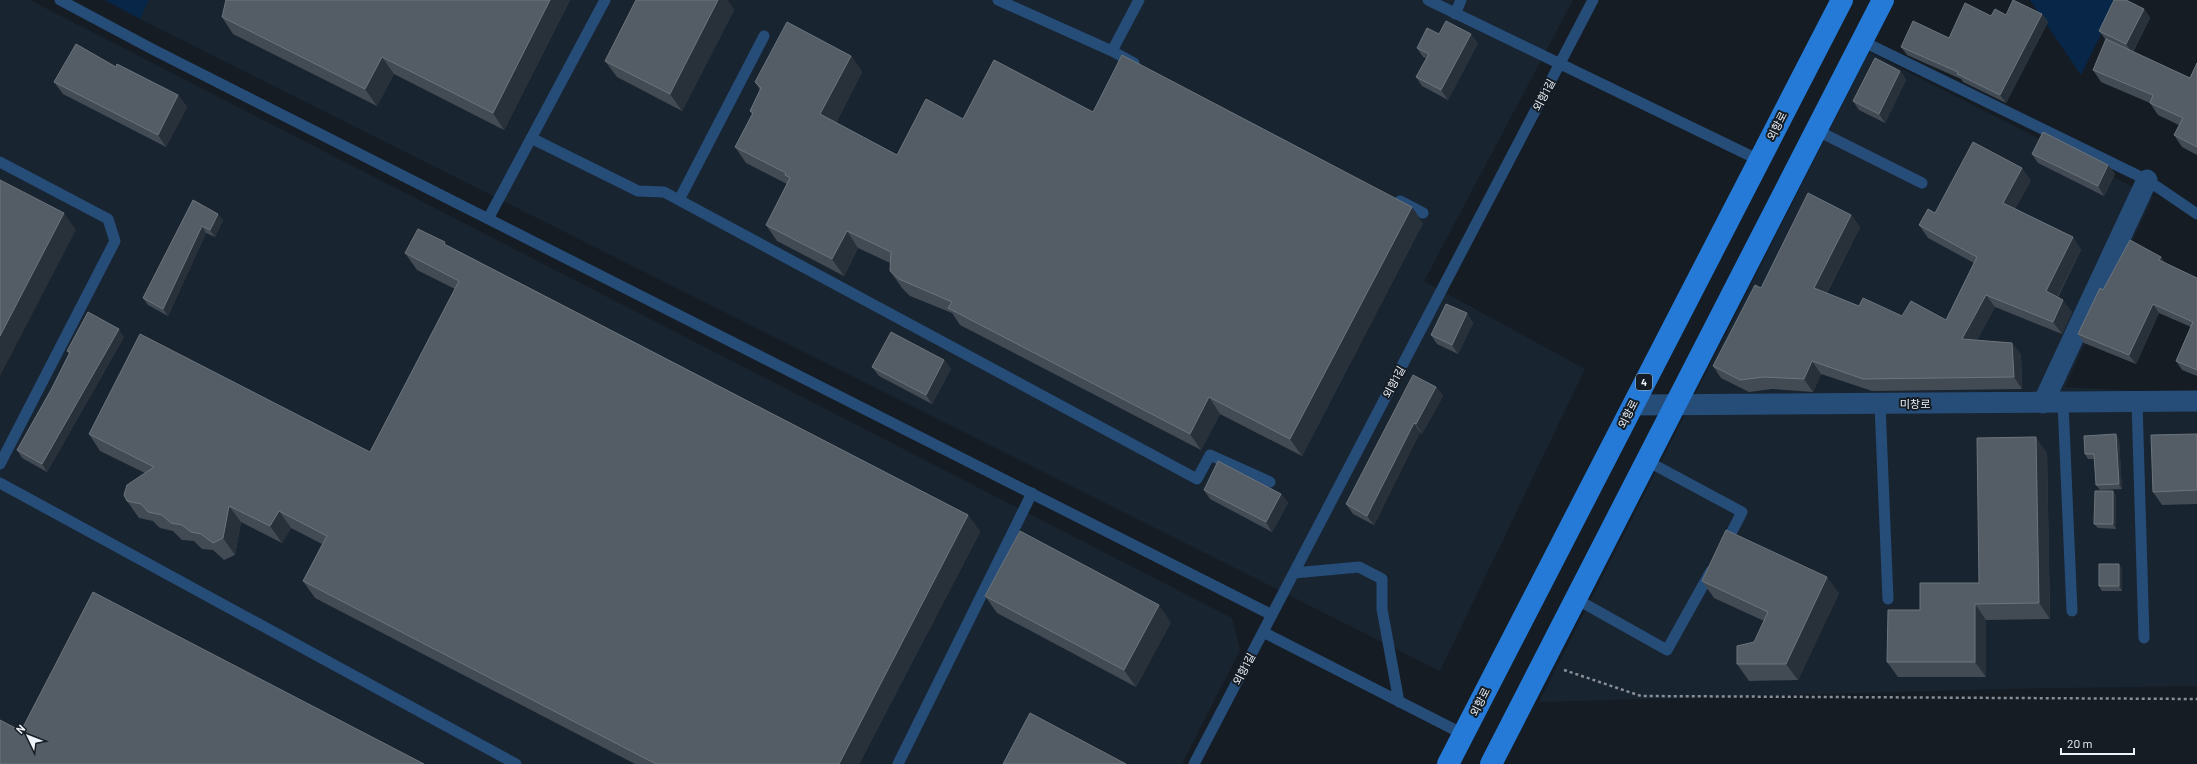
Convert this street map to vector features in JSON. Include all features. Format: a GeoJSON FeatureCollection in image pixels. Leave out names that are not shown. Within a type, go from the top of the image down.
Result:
{"type":"FeatureCollection","features":[{"type":"Feature","properties":{"kind":"main road","name":"외항로"},"geometry":{"type":"LineString","coordinates":[[1448,764],[1842,0]]}},
{"type":"Feature","properties":{"kind":"main road"},"geometry":{"type":"LineString","coordinates":[[1491,764],[1883,0]]}},
{"type":"Feature","properties":{"kind":"street"},"geometry":{"type":"LineString","coordinates":[[2043,403],[2147,180]]}},
{"type":"Feature","properties":{"kind":"street","name":"미창로"},"geometry":{"type":"LineString","coordinates":[[1633,405],[1676,406],[2197,401]]}},
{"type":"Feature","properties":{"kind":"lane"},"geometry":{"type":"LineString","coordinates":[[60,0],[488,219],[1272,614]]}},
{"type":"Feature","properties":{"kind":"lane"},"geometry":{"type":"LineString","coordinates":[[488,219],[605,0]]}},
{"type":"Feature","properties":{"kind":"lane"},"geometry":{"type":"LineString","coordinates":[[998,0],[1112,51],[1147,70]]}},
{"type":"Feature","properties":{"kind":"lane"},"geometry":{"type":"LineString","coordinates":[[1112,51],[1139,0]]}},
{"type":"Feature","properties":{"kind":"lane"},"geometry":{"type":"LineString","coordinates":[[1428,0],[1759,160]]}},
{"type":"Feature","properties":{"kind":"lane"},"geometry":{"type":"LineString","coordinates":[[1455,14],[1461,0]]}},
{"type":"Feature","properties":{"kind":"lane","name":"외항1길"},"geometry":{"type":"LineString","coordinates":[[1194,764],[1593,0]]}},
{"type":"Feature","properties":{"kind":"lane"},"geometry":{"type":"LineString","coordinates":[[679,200],[764,36]]}},
{"type":"Feature","properties":{"kind":"lane"},"geometry":{"type":"LineString","coordinates":[[1862,41],[2147,180],[2197,214]]}},
{"type":"Feature","properties":{"kind":"lane"},"geometry":{"type":"LineString","coordinates":[[1816,130],[1922,183]]}},
{"type":"Feature","properties":{"kind":"lane"},"geometry":{"type":"LineString","coordinates":[[531,138],[638,191],[664,192],[1197,479],[1210,456],[1270,482]]}},
{"type":"Feature","properties":{"kind":"lane"},"geometry":{"type":"LineString","coordinates":[[0,162],[108,219],[115,241],[0,464]]}},
{"type":"Feature","properties":{"kind":"lane"},"geometry":{"type":"LineString","coordinates":[[1388,195],[1423,213]]}},
{"type":"Feature","properties":{"kind":"lane"},"geometry":{"type":"LineString","coordinates":[[2137,402],[2144,638]]}},
{"type":"Feature","properties":{"kind":"lane"},"geometry":{"type":"LineString","coordinates":[[2063,403],[2072,611]]}},
{"type":"Feature","properties":{"kind":"lane"},"geometry":{"type":"LineString","coordinates":[[1880,404],[1888,599]]}},
{"type":"Feature","properties":{"kind":"lane"},"geometry":{"type":"LineString","coordinates":[[1576,599],[1667,650],[1742,512],[1647,461]]}},
{"type":"Feature","properties":{"kind":"lane"},"geometry":{"type":"LineString","coordinates":[[0,483],[516,764]]}},
{"type":"Feature","properties":{"kind":"lane"},"geometry":{"type":"LineString","coordinates":[[898,764],[1032,493]]}},
{"type":"Feature","properties":{"kind":"lane"},"geometry":{"type":"LineString","coordinates":[[1294,574],[1359,567],[1382,580],[1382,609],[1399,702]]}},
{"type":"Feature","properties":{"kind":"lane"},"geometry":{"type":"LineString","coordinates":[[1263,632],[1463,734]]}},
{"type":"Feature","properties":{"kind":"path"},"geometry":{"type":"LineString","coordinates":[[1543,663],[1641,696],[2197,699]]}},
{"type":"Feature","properties":{"kind":"shaded area"},"geometry":{"type":"Polygon","coordinates":[[[0,0],[30,0],[1232,618],[1240,650],[1182,764],[0,764],[0,0]]]}},
{"type":"Feature","properties":{"kind":"shaded area"},"geometry":{"type":"Polygon","coordinates":[[[105,0],[149,0],[140,19],[105,0]]]}},
{"type":"Feature","properties":{"kind":"shaded area"},"geometry":{"type":"Polygon","coordinates":[[[149,0],[1573,0],[1424,281],[1585,369],[1440,671],[140,19],[149,0]]]}},
{"type":"Feature","properties":{"kind":"shaded area"},"geometry":{"type":"Polygon","coordinates":[[[2030,0],[2118,0],[2081,75],[2030,0]]]}},
{"type":"Feature","properties":{"kind":"shaded area"},"geometry":{"type":"Polygon","coordinates":[[[1869,52],[2153,197],[2065,387],[2197,394],[2197,686],[2006,689],[1539,702],[1869,52]]]}},
{"type":"Feature","properties":{"kind":"building"},"geometry":{"type":"Polygon","coordinates":[[[226,0],[550,0],[493,113],[382,57],[365,89],[222,17],[226,0]]]}},
{"type":"Feature","properties":{"kind":"building"},"geometry":{"type":"Polygon","coordinates":[[[636,0],[718,0],[670,94],[605,61],[636,0]]]}},
{"type":"Feature","properties":{"kind":"building"},"geometry":{"type":"Polygon","coordinates":[[[2013,0],[2042,14],[2000,95],[1957,74],[1958,72],[1901,47],[1913,21],[1949,38],[1965,3],[1991,16],[1995,9],[2006,15],[2013,0]]]}},
{"type":"Feature","properties":{"kind":"building"},"geometry":{"type":"Polygon","coordinates":[[[2114,0],[2126,0],[2144,9],[2126,44],[2099,31],[2114,0]]]}},
{"type":"Feature","properties":{"kind":"building"},"geometry":{"type":"Polygon","coordinates":[[[1446,21],[1471,34],[1441,90],[1416,77],[1429,54],[1417,48],[1427,28],[1439,34],[1446,21]]]}},
{"type":"Feature","properties":{"kind":"building"},"geometry":{"type":"Polygon","coordinates":[[[787,22],[851,56],[820,114],[897,155],[926,99],[963,119],[994,60],[1093,112],[1122,55],[1412,207],[1290,439],[1209,397],[1190,434],[948,308],[952,302],[899,279],[890,271],[891,252],[847,231],[832,259],[766,225],[790,178],[785,175],[786,173],[735,147],[753,113],[750,111],[761,88],[755,82],[787,22]]]}},
{"type":"Feature","properties":{"kind":"building"},"geometry":{"type":"Polygon","coordinates":[[[2106,39],[2190,78],[2197,63],[2197,147],[2174,135],[2183,118],[2150,103],[2153,95],[2093,70],[2106,39]]]}},
{"type":"Feature","properties":{"kind":"building"},"geometry":{"type":"Polygon","coordinates":[[[76,44],[116,67],[117,64],[178,95],[158,135],[54,82],[76,44]]]}},
{"type":"Feature","properties":{"kind":"building"},"geometry":{"type":"Polygon","coordinates":[[[1875,58],[1900,71],[1879,114],[1853,101],[1875,58]]]}},
{"type":"Feature","properties":{"kind":"building"},"geometry":{"type":"Polygon","coordinates":[[[2043,132],[2108,165],[2098,186],[2032,154],[2043,132]]]}},
{"type":"Feature","properties":{"kind":"building"},"geometry":{"type":"Polygon","coordinates":[[[1973,142],[2022,168],[2003,203],[2073,237],[2046,291],[2063,300],[2053,322],[1986,295],[1962,339],[2012,343],[2014,377],[1863,379],[1812,361],[1804,379],[1764,377],[1740,380],[1713,366],[1755,285],[1761,288],[1808,193],[1851,215],[1814,288],[1859,306],[1863,298],[1902,316],[1911,301],[1946,320],[1977,257],[1919,225],[1928,209],[1935,213],[1973,142]]]}},
{"type":"Feature","properties":{"kind":"building"},"geometry":{"type":"Polygon","coordinates":[[[0,180],[64,213],[0,336],[0,180]]]}},
{"type":"Feature","properties":{"kind":"building"},"geometry":{"type":"Polygon","coordinates":[[[193,200],[218,214],[210,230],[202,226],[163,309],[143,298],[193,200]]]}},
{"type":"Feature","properties":{"kind":"building"},"geometry":{"type":"Polygon","coordinates":[[[418,229],[445,242],[444,244],[968,515],[839,764],[656,764],[303,581],[327,536],[279,511],[270,526],[229,506],[223,538],[213,543],[201,534],[191,532],[182,525],[171,523],[162,515],[148,512],[141,504],[127,501],[124,495],[127,485],[154,467],[89,434],[140,334],[370,452],[459,281],[405,253],[418,229]]]}},
{"type":"Feature","properties":{"kind":"building"},"geometry":{"type":"Polygon","coordinates":[[[2130,240],[2161,257],[2159,260],[2197,278],[2197,370],[2176,361],[2193,322],[2153,304],[2129,355],[2078,334],[2100,288],[2103,290],[2130,240]]]}},
{"type":"Feature","properties":{"kind":"building"},"geometry":{"type":"Polygon","coordinates":[[[1446,304],[1467,313],[1452,345],[1431,335],[1446,304]]]}},
{"type":"Feature","properties":{"kind":"building"},"geometry":{"type":"Polygon","coordinates":[[[88,312],[119,329],[42,464],[17,450],[52,388],[70,352],[67,351],[88,312]]]}},
{"type":"Feature","properties":{"kind":"building"},"geometry":{"type":"Polygon","coordinates":[[[891,332],[944,360],[926,395],[872,367],[891,332]]]}},
{"type":"Feature","properties":{"kind":"building"},"geometry":{"type":"Polygon","coordinates":[[[1413,375],[1436,387],[1416,424],[1414,423],[1367,516],[1346,504],[1413,375]]]}},
{"type":"Feature","properties":{"kind":"building"},"geometry":{"type":"Polygon","coordinates":[[[2116,434],[2119,484],[2096,485],[2094,454],[2085,454],[2084,436],[2116,434]]]}},
{"type":"Feature","properties":{"kind":"building"},"geometry":{"type":"Polygon","coordinates":[[[2197,434],[2197,490],[2153,492],[2151,435],[2197,434]]]}},
{"type":"Feature","properties":{"kind":"building"},"geometry":{"type":"Polygon","coordinates":[[[2036,437],[2039,603],[1975,604],[1975,662],[1887,662],[1888,610],[1920,610],[1920,583],[1979,583],[1977,438],[2036,437]]]}},
{"type":"Feature","properties":{"kind":"building"},"geometry":{"type":"Polygon","coordinates":[[[1218,461],[1281,494],[1266,522],[1204,490],[1218,461]]]}},
{"type":"Feature","properties":{"kind":"building"},"geometry":{"type":"Polygon","coordinates":[[[2095,491],[2113,491],[2113,524],[2094,524],[2095,491]]]}},
{"type":"Feature","properties":{"kind":"building"},"geometry":{"type":"Polygon","coordinates":[[[1726,530],[1827,577],[1786,664],[1737,664],[1737,646],[1754,642],[1768,612],[1702,581],[1726,530]]]}},
{"type":"Feature","properties":{"kind":"building"},"geometry":{"type":"Polygon","coordinates":[[[1020,531],[1159,605],[1124,670],[985,596],[1020,531]]]}},
{"type":"Feature","properties":{"kind":"building"},"geometry":{"type":"Polygon","coordinates":[[[2099,564],[2119,564],[2119,586],[2099,586],[2099,564]]]}},
{"type":"Feature","properties":{"kind":"building"},"geometry":{"type":"Polygon","coordinates":[[[93,592],[424,764],[0,764],[0,720],[21,731],[93,592]]]}},
{"type":"Feature","properties":{"kind":"building"},"geometry":{"type":"Polygon","coordinates":[[[1030,713],[1126,764],[1003,764],[1030,713]]]}}]}
